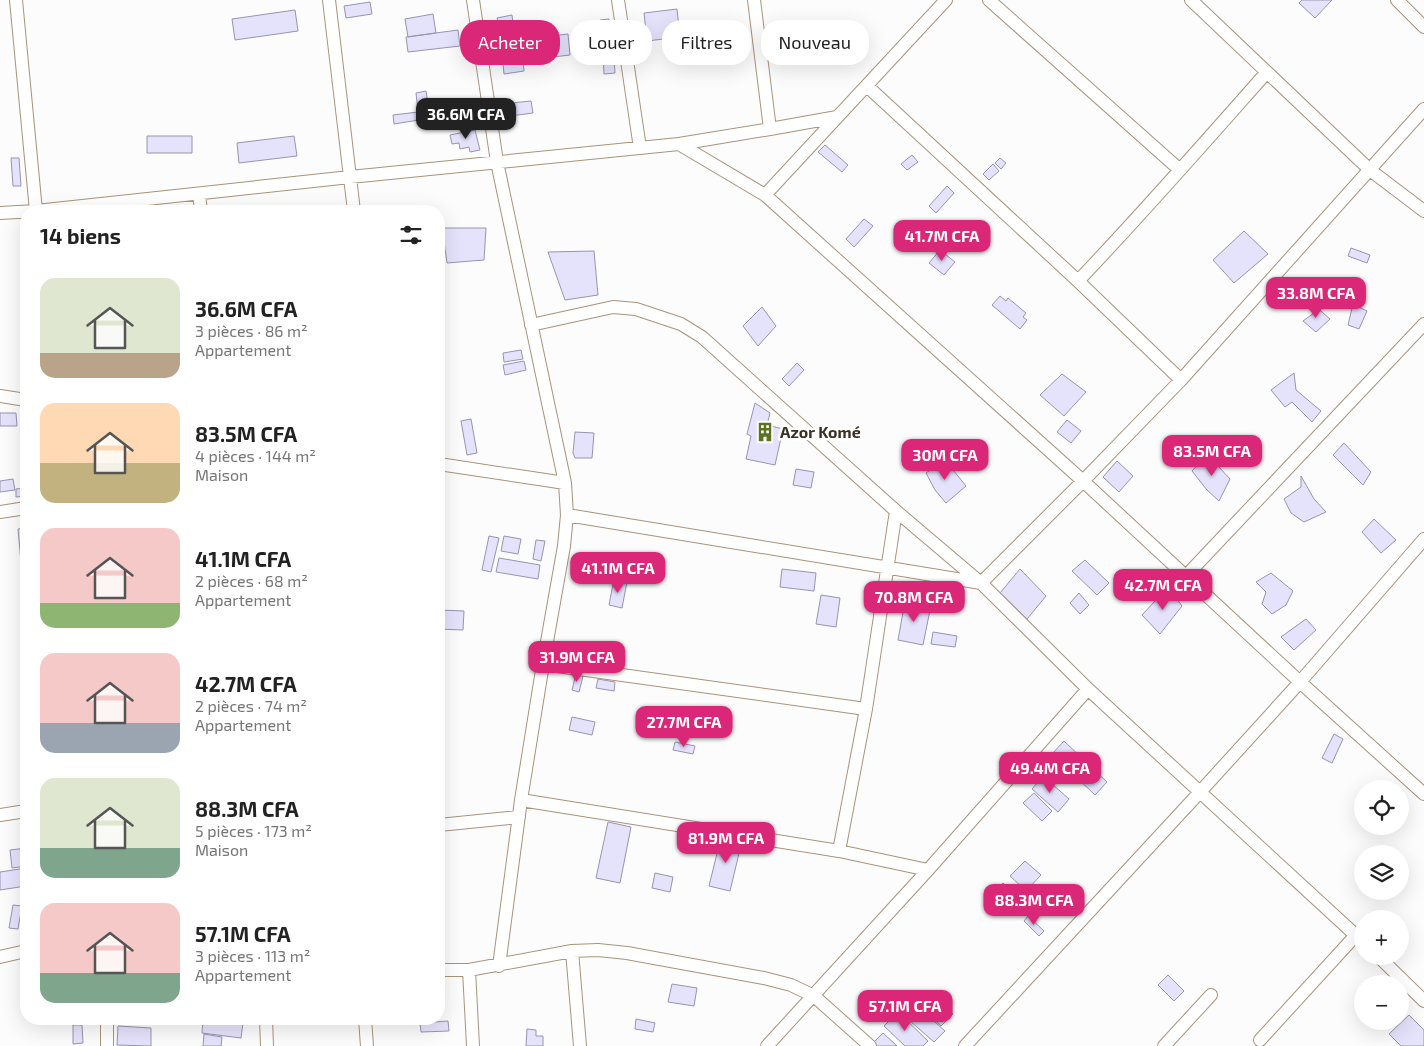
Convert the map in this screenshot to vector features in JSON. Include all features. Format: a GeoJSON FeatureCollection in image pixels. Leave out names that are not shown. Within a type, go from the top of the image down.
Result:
{"type":"FeatureCollection","features":[{"type":"Feature","properties":{"kind":"street"},"geometry":{"type":"LineString","coordinates":[[16,0],[35,205]]}},
{"type":"Feature","properties":{"kind":"street"},"geometry":{"type":"LineString","coordinates":[[329,0],[353,205]]}},
{"type":"Feature","properties":{"kind":"street"},"geometry":{"type":"LineString","coordinates":[[473,0],[497,162],[565,483],[567,515],[564,546],[521,800],[499,966]]}},
{"type":"Feature","properties":{"kind":"street"},"geometry":{"type":"LineString","coordinates":[[618,0],[640,148]]}},
{"type":"Feature","properties":{"kind":"street"},"geometry":{"type":"LineString","coordinates":[[754,0],[770,129]]}},
{"type":"Feature","properties":{"kind":"street"},"geometry":{"type":"LineString","coordinates":[[765,195],[946,0]]}},
{"type":"Feature","properties":{"kind":"street"},"geometry":{"type":"LineString","coordinates":[[989,0],[1180,170]]}},
{"type":"Feature","properties":{"kind":"street"},"geometry":{"type":"LineString","coordinates":[[1192,0],[1370,170],[1424,211]]}},
{"type":"Feature","properties":{"kind":"street"},"geometry":{"type":"LineString","coordinates":[[1397,0],[1424,26]]}},
{"type":"Feature","properties":{"kind":"street"},"geometry":{"type":"LineString","coordinates":[[1078,281],[1267,72]]}},
{"type":"Feature","properties":{"kind":"street"},"geometry":{"type":"LineString","coordinates":[[867,86],[1078,281],[1181,380]]}},
{"type":"Feature","properties":{"kind":"street"},"geometry":{"type":"LineString","coordinates":[[981,583],[1181,380],[1424,109]]}},
{"type":"Feature","properties":{"kind":"street"},"geometry":{"type":"LineString","coordinates":[[94,205],[679,144],[837,117]]}},
{"type":"Feature","properties":{"kind":"street"},"geometry":{"type":"LineString","coordinates":[[679,144],[765,195],[1083,481],[1424,794]]}},
{"type":"Feature","properties":{"kind":"street"},"geometry":{"type":"LineString","coordinates":[[199,194],[200,205]]}},
{"type":"Feature","properties":{"kind":"street"},"geometry":{"type":"LineString","coordinates":[[0,213],[20,212]]}},
{"type":"Feature","properties":{"kind":"street"},"geometry":{"type":"LineString","coordinates":[[531,325],[613,307],[636,309],[680,324],[702,337],[896,511],[981,583],[1088,689],[1354,933]]}},
{"type":"Feature","properties":{"kind":"street"},"geometry":{"type":"LineString","coordinates":[[1186,577],[1424,324]]}},
{"type":"Feature","properties":{"kind":"street"},"geometry":{"type":"LineString","coordinates":[[0,396],[20,399]]}},
{"type":"Feature","properties":{"kind":"street"},"geometry":{"type":"LineString","coordinates":[[445,465],[565,483]]}},
{"type":"Feature","properties":{"kind":"street"},"geometry":{"type":"LineString","coordinates":[[0,512],[20,509]]}},
{"type":"Feature","properties":{"kind":"street"},"geometry":{"type":"LineString","coordinates":[[839,851],[866,709],[896,511]]}},
{"type":"Feature","properties":{"kind":"street"},"geometry":{"type":"LineString","coordinates":[[567,515],[981,583]]}},
{"type":"Feature","properties":{"kind":"street"},"geometry":{"type":"LineString","coordinates":[[965,1046],[1300,682],[1424,539]]}},
{"type":"Feature","properties":{"kind":"street"},"geometry":{"type":"LineString","coordinates":[[543,664],[866,709]]}},
{"type":"Feature","properties":{"kind":"street"},"geometry":{"type":"LineString","coordinates":[[767,1046],[928,870],[1088,689]]}},
{"type":"Feature","properties":{"kind":"street"},"geometry":{"type":"LineString","coordinates":[[521,800],[839,851],[928,870]]}},
{"type":"Feature","properties":{"kind":"street"},"geometry":{"type":"LineString","coordinates":[[0,815],[20,812]]}},
{"type":"Feature","properties":{"kind":"street"},"geometry":{"type":"LineString","coordinates":[[445,824],[519,817]]}},
{"type":"Feature","properties":{"kind":"street"},"geometry":{"type":"LineString","coordinates":[[1260,1040],[1354,943]]}},
{"type":"Feature","properties":{"kind":"street"},"geometry":{"type":"LineString","coordinates":[[445,970],[469,970],[499,966],[572,951],[598,950],[764,978],[791,985],[814,996],[870,1046]]}},
{"type":"Feature","properties":{"kind":"street"},"geometry":{"type":"LineString","coordinates":[[572,951],[580,1046]]}},
{"type":"Feature","properties":{"kind":"street"},"geometry":{"type":"LineString","coordinates":[[0,957],[20,952]]}},
{"type":"Feature","properties":{"kind":"street"},"geometry":{"type":"LineString","coordinates":[[1387,965],[1424,1001]]}},
{"type":"Feature","properties":{"kind":"street"},"geometry":{"type":"LineString","coordinates":[[469,970],[472,1046]]}},
{"type":"Feature","properties":{"kind":"street"},"geometry":{"type":"LineString","coordinates":[[1164,1046],[1211,995]]}},
{"type":"Feature","properties":{"kind":"street"},"geometry":{"type":"LineString","coordinates":[[107,1025],[107,1046]]}},
{"type":"Feature","properties":{"kind":"street"},"geometry":{"type":"LineString","coordinates":[[266,1025],[267,1046]]}},
{"type":"Feature","properties":{"kind":"street"},"geometry":{"type":"LineString","coordinates":[[365,1025],[367,1046]]}},
{"type":"Feature","properties":{"kind":"building"},"geometry":{"type":"Polygon","coordinates":[[[1302,0],[1332,0],[1315,18],[1299,3],[1302,0]]]}},
{"type":"Feature","properties":{"kind":"building"},"geometry":{"type":"Polygon","coordinates":[[[370,2],[372,14],[346,18],[344,6],[370,2]]]}},
{"type":"Feature","properties":{"kind":"building"},"geometry":{"type":"Polygon","coordinates":[[[677,9],[678,20],[662,20],[662,39],[652,40],[652,20],[645,20],[644,13],[677,9]]]}},
{"type":"Feature","properties":{"kind":"building"},"geometry":{"type":"Polygon","coordinates":[[[295,10],[298,31],[235,40],[232,19],[295,10]]]}},
{"type":"Feature","properties":{"kind":"building"},"geometry":{"type":"Polygon","coordinates":[[[433,14],[436,33],[408,37],[405,19],[433,14]]]}},
{"type":"Feature","properties":{"kind":"building"},"geometry":{"type":"Polygon","coordinates":[[[512,15],[513,20],[498,20],[497,18],[512,15]]]}},
{"type":"Feature","properties":{"kind":"building"},"geometry":{"type":"Polygon","coordinates":[[[458,30],[460,46],[408,52],[406,37],[458,30]]]}},
{"type":"Feature","properties":{"kind":"building"},"geometry":{"type":"Polygon","coordinates":[[[568,34],[570,55],[560,56],[560,35],[568,34]]]}},
{"type":"Feature","properties":{"kind":"building"},"geometry":{"type":"Polygon","coordinates":[[[503,65],[523,65],[524,71],[504,74],[503,65]]]}},
{"type":"Feature","properties":{"kind":"building"},"geometry":{"type":"Polygon","coordinates":[[[603,65],[614,65],[615,73],[604,74],[603,65]]]}},
{"type":"Feature","properties":{"kind":"building"},"geometry":{"type":"Polygon","coordinates":[[[426,91],[429,110],[418,111],[416,93],[426,91]]]}},
{"type":"Feature","properties":{"kind":"building"},"geometry":{"type":"Polygon","coordinates":[[[531,101],[533,113],[503,117],[502,104],[531,101]]]}},
{"type":"Feature","properties":{"kind":"building"},"geometry":{"type":"Polygon","coordinates":[[[418,112],[419,120],[394,124],[393,115],[418,112]]]}},
{"type":"Feature","properties":{"kind":"building"},"geometry":{"type":"Polygon","coordinates":[[[475,130],[480,150],[470,152],[469,147],[460,149],[459,143],[452,144],[450,135],[475,130]]]}},
{"type":"Feature","properties":{"kind":"building"},"geometry":{"type":"Polygon","coordinates":[[[147,136],[192,136],[192,153],[147,153],[147,136]]]}},
{"type":"Feature","properties":{"kind":"building"},"geometry":{"type":"Polygon","coordinates":[[[294,136],[297,156],[239,163],[237,143],[294,136]]]}},
{"type":"Feature","properties":{"kind":"building"},"geometry":{"type":"Polygon","coordinates":[[[825,145],[848,165],[842,172],[818,152],[825,145]]]}},
{"type":"Feature","properties":{"kind":"building"},"geometry":{"type":"Polygon","coordinates":[[[912,155],[918,162],[907,170],[901,164],[912,155]]]}},
{"type":"Feature","properties":{"kind":"building"},"geometry":{"type":"Polygon","coordinates":[[[11,158],[19,158],[21,186],[13,186],[11,158]]]}},
{"type":"Feature","properties":{"kind":"building"},"geometry":{"type":"Polygon","coordinates":[[[1000,158],[1006,163],[1001,169],[995,163],[1000,158]]]}},
{"type":"Feature","properties":{"kind":"building"},"geometry":{"type":"Polygon","coordinates":[[[993,164],[999,171],[989,180],[983,174],[993,164]]]}},
{"type":"Feature","properties":{"kind":"building"},"geometry":{"type":"Polygon","coordinates":[[[947,186],[954,193],[936,213],[929,206],[947,186]]]}},
{"type":"Feature","properties":{"kind":"building"},"geometry":{"type":"Polygon","coordinates":[[[864,219],[873,226],[854,247],[846,239],[864,219]]]}},
{"type":"Feature","properties":{"kind":"building"},"geometry":{"type":"Polygon","coordinates":[[[445,228],[486,228],[484,260],[447,263],[445,228]]]}},
{"type":"Feature","properties":{"kind":"building"},"geometry":{"type":"Polygon","coordinates":[[[1244,231],[1268,254],[1234,283],[1213,260],[1244,231]]]}},
{"type":"Feature","properties":{"kind":"building"},"geometry":{"type":"Polygon","coordinates":[[[1351,248],[1370,255],[1367,263],[1348,256],[1351,248]]]}},
{"type":"Feature","properties":{"kind":"building"},"geometry":{"type":"Polygon","coordinates":[[[940,250],[955,262],[944,275],[929,263],[940,250]]]}},
{"type":"Feature","properties":{"kind":"building"},"geometry":{"type":"Polygon","coordinates":[[[594,251],[598,295],[565,300],[548,252],[594,251]]]}},
{"type":"Feature","properties":{"kind":"building"},"geometry":{"type":"Polygon","coordinates":[[[1000,296],[1006,301],[1008,298],[1026,313],[1023,317],[1027,320],[1020,329],[992,305],[1000,296]]]}},
{"type":"Feature","properties":{"kind":"building"},"geometry":{"type":"Polygon","coordinates":[[[1353,304],[1367,311],[1359,329],[1348,325],[1353,304]]]}},
{"type":"Feature","properties":{"kind":"building"},"geometry":{"type":"Polygon","coordinates":[[[1314,305],[1330,319],[1316,332],[1303,321],[1314,313],[1308,308],[1314,305]]]}},
{"type":"Feature","properties":{"kind":"building"},"geometry":{"type":"Polygon","coordinates":[[[762,307],[776,326],[758,346],[743,326],[762,307]]]}},
{"type":"Feature","properties":{"kind":"building"},"geometry":{"type":"Polygon","coordinates":[[[521,350],[523,359],[504,362],[503,353],[521,350]]]}},
{"type":"Feature","properties":{"kind":"building"},"geometry":{"type":"Polygon","coordinates":[[[524,361],[526,370],[505,375],[503,365],[524,361]]]}},
{"type":"Feature","properties":{"kind":"building"},"geometry":{"type":"Polygon","coordinates":[[[797,363],[804,370],[789,386],[782,379],[797,363]]]}},
{"type":"Feature","properties":{"kind":"building"},"geometry":{"type":"Polygon","coordinates":[[[1294,373],[1296,390],[1321,411],[1312,422],[1292,402],[1285,407],[1271,390],[1294,373]]]}},
{"type":"Feature","properties":{"kind":"building"},"geometry":{"type":"Polygon","coordinates":[[[1062,374],[1086,392],[1064,416],[1040,395],[1062,374]]]}},
{"type":"Feature","properties":{"kind":"building","name":"Azor Komé"},"geometry":{"type":"Polygon","coordinates":[[[755,403],[770,413],[767,425],[783,429],[775,465],[746,459],[751,436],[747,434],[755,403]]]}},
{"type":"Feature","properties":{"kind":"building"},"geometry":{"type":"Polygon","coordinates":[[[0,413],[16,413],[17,426],[0,426],[0,413]]]}},
{"type":"Feature","properties":{"kind":"building"},"geometry":{"type":"Polygon","coordinates":[[[471,419],[477,453],[467,455],[461,421],[471,419]]]}},
{"type":"Feature","properties":{"kind":"building"},"geometry":{"type":"Polygon","coordinates":[[[1067,420],[1081,431],[1071,443],[1057,432],[1067,420]]]}},
{"type":"Feature","properties":{"kind":"building"},"geometry":{"type":"Polygon","coordinates":[[[575,432],[594,433],[592,458],[575,458],[573,453],[575,432]]]}},
{"type":"Feature","properties":{"kind":"building"},"geometry":{"type":"Polygon","coordinates":[[[1344,443],[1371,472],[1363,485],[1333,455],[1344,443]]]}},
{"type":"Feature","properties":{"kind":"building"},"geometry":{"type":"Polygon","coordinates":[[[1207,454],[1230,479],[1219,501],[1207,490],[1192,471],[1207,454]]]}},
{"type":"Feature","properties":{"kind":"building"},"geometry":{"type":"Polygon","coordinates":[[[945,460],[966,486],[946,503],[935,490],[926,473],[945,460]]]}},
{"type":"Feature","properties":{"kind":"building"},"geometry":{"type":"Polygon","coordinates":[[[1117,461],[1133,476],[1119,492],[1103,477],[1117,461]]]}},
{"type":"Feature","properties":{"kind":"building"},"geometry":{"type":"Polygon","coordinates":[[[796,469],[814,472],[811,488],[793,485],[796,469]]]}},
{"type":"Feature","properties":{"kind":"building"},"geometry":{"type":"Polygon","coordinates":[[[1301,476],[1314,499],[1326,512],[1304,522],[1291,513],[1284,499],[1301,487],[1301,476]]]}},
{"type":"Feature","properties":{"kind":"building"},"geometry":{"type":"Polygon","coordinates":[[[13,479],[15,490],[0,492],[0,481],[13,479]]]}},
{"type":"Feature","properties":{"kind":"building"},"geometry":{"type":"Polygon","coordinates":[[[16,489],[20,489],[20,497],[16,497],[16,489]]]}},
{"type":"Feature","properties":{"kind":"building"},"geometry":{"type":"Polygon","coordinates":[[[1374,519],[1396,540],[1381,553],[1362,532],[1374,519]]]}},
{"type":"Feature","properties":{"kind":"building"},"geometry":{"type":"Polygon","coordinates":[[[18,529],[20,529],[20,551],[18,529]]]}},
{"type":"Feature","properties":{"kind":"building"},"geometry":{"type":"Polygon","coordinates":[[[489,536],[499,538],[491,572],[482,570],[489,536]]]}},
{"type":"Feature","properties":{"kind":"building"},"geometry":{"type":"Polygon","coordinates":[[[504,536],[521,539],[518,554],[501,551],[504,536]]]}},
{"type":"Feature","properties":{"kind":"building"},"geometry":{"type":"Polygon","coordinates":[[[536,540],[545,541],[541,561],[533,559],[536,540]]]}},
{"type":"Feature","properties":{"kind":"building"},"geometry":{"type":"Polygon","coordinates":[[[499,558],[540,565],[538,579],[496,572],[499,558]]]}},
{"type":"Feature","properties":{"kind":"building"},"geometry":{"type":"Polygon","coordinates":[[[1085,560],[1109,583],[1097,595],[1072,571],[1085,560]]]}},
{"type":"Feature","properties":{"kind":"building"},"geometry":{"type":"Polygon","coordinates":[[[782,569],[816,573],[814,591],[780,587],[782,569]]]}},
{"type":"Feature","properties":{"kind":"building"},"geometry":{"type":"Polygon","coordinates":[[[1020,569],[1046,596],[1027,619],[1000,593],[1020,569]]]}},
{"type":"Feature","properties":{"kind":"building"},"geometry":{"type":"Polygon","coordinates":[[[1271,573],[1293,591],[1286,605],[1272,614],[1262,604],[1266,592],[1256,582],[1271,573]]]}},
{"type":"Feature","properties":{"kind":"building"},"geometry":{"type":"Polygon","coordinates":[[[614,579],[627,582],[622,608],[609,605],[614,579]]]}},
{"type":"Feature","properties":{"kind":"building"},"geometry":{"type":"Polygon","coordinates":[[[1168,587],[1182,606],[1160,634],[1142,615],[1168,587]]]}},
{"type":"Feature","properties":{"kind":"building"},"geometry":{"type":"Polygon","coordinates":[[[1079,593],[1089,605],[1080,614],[1070,603],[1079,593]]]}},
{"type":"Feature","properties":{"kind":"building"},"geometry":{"type":"Polygon","coordinates":[[[821,595],[840,598],[836,627],[816,624],[821,595]]]}},
{"type":"Feature","properties":{"kind":"building"},"geometry":{"type":"Polygon","coordinates":[[[905,601],[931,605],[923,645],[898,640],[905,601]]]}},
{"type":"Feature","properties":{"kind":"building"},"geometry":{"type":"Polygon","coordinates":[[[445,610],[464,611],[463,630],[445,629],[445,610]]]}},
{"type":"Feature","properties":{"kind":"building"},"geometry":{"type":"Polygon","coordinates":[[[1306,619],[1316,630],[1294,650],[1281,637],[1306,619]]]}},
{"type":"Feature","properties":{"kind":"building"},"geometry":{"type":"Polygon","coordinates":[[[933,632],[957,636],[955,647],[931,644],[933,632]]]}},
{"type":"Feature","properties":{"kind":"building"},"geometry":{"type":"Polygon","coordinates":[[[576,674],[583,676],[579,692],[572,690],[576,674]]]}},
{"type":"Feature","properties":{"kind":"building"},"geometry":{"type":"Polygon","coordinates":[[[598,679],[615,682],[614,691],[596,688],[598,679]]]}},
{"type":"Feature","properties":{"kind":"building"},"geometry":{"type":"Polygon","coordinates":[[[572,717],[595,722],[592,735],[569,730],[572,717]]]}},
{"type":"Feature","properties":{"kind":"building"},"geometry":{"type":"Polygon","coordinates":[[[1334,734],[1343,739],[1332,763],[1322,758],[1334,734]]]}},
{"type":"Feature","properties":{"kind":"building"},"geometry":{"type":"Polygon","coordinates":[[[1064,741],[1107,782],[1095,795],[1052,754],[1064,741]]]}},
{"type":"Feature","properties":{"kind":"building"},"geometry":{"type":"Polygon","coordinates":[[[675,742],[695,746],[693,754],[673,750],[675,742]]]}},
{"type":"Feature","properties":{"kind":"building"},"geometry":{"type":"Polygon","coordinates":[[[1043,776],[1069,799],[1058,812],[1032,789],[1043,776]]]}},
{"type":"Feature","properties":{"kind":"building"},"geometry":{"type":"Polygon","coordinates":[[[1034,793],[1052,811],[1042,821],[1023,803],[1034,793]]]}},
{"type":"Feature","properties":{"kind":"building"},"geometry":{"type":"Polygon","coordinates":[[[608,822],[631,827],[620,883],[596,878],[608,822]]]}},
{"type":"Feature","properties":{"kind":"building"},"geometry":{"type":"Polygon","coordinates":[[[721,837],[742,841],[730,891],[709,886],[721,837]]]}},
{"type":"Feature","properties":{"kind":"building"},"geometry":{"type":"Polygon","coordinates":[[[20,849],[20,867],[12,868],[10,850],[20,849]]]}},
{"type":"Feature","properties":{"kind":"building"},"geometry":{"type":"Polygon","coordinates":[[[1025,861],[1041,875],[1026,891],[1010,876],[1025,861]]]}},
{"type":"Feature","properties":{"kind":"building"},"geometry":{"type":"Polygon","coordinates":[[[20,869],[20,887],[0,890],[0,872],[20,869]]]}},
{"type":"Feature","properties":{"kind":"building"},"geometry":{"type":"Polygon","coordinates":[[[655,873],[673,877],[670,892],[652,888],[655,873]]]}},
{"type":"Feature","properties":{"kind":"building"},"geometry":{"type":"Polygon","coordinates":[[[1003,883],[1014,893],[1009,899],[998,888],[1003,883]]]}},
{"type":"Feature","properties":{"kind":"building"},"geometry":{"type":"Polygon","coordinates":[[[13,905],[20,906],[18,929],[9,928],[13,905]]]}},
{"type":"Feature","properties":{"kind":"building"},"geometry":{"type":"Polygon","coordinates":[[[1028,916],[1044,931],[1039,936],[1024,921],[1028,916]]]}},
{"type":"Feature","properties":{"kind":"building"},"geometry":{"type":"Polygon","coordinates":[[[1168,975],[1184,991],[1174,1001],[1158,985],[1168,975]]]}},
{"type":"Feature","properties":{"kind":"building"},"geometry":{"type":"Polygon","coordinates":[[[672,984],[697,988],[694,1006],[668,1002],[672,984]]]}},
{"type":"Feature","properties":{"kind":"building"},"geometry":{"type":"Polygon","coordinates":[[[931,992],[953,1014],[941,1026],[919,1005],[931,992]]]}},
{"type":"Feature","properties":{"kind":"building"},"geometry":{"type":"Polygon","coordinates":[[[907,997],[945,1031],[934,1042],[910,1021],[915,1015],[911,1011],[906,1017],[896,1009],[907,997]]]}},
{"type":"Feature","properties":{"kind":"building"},"geometry":{"type":"Polygon","coordinates":[[[898,1012],[928,1041],[923,1046],[905,1046],[884,1026],[898,1012]]]}},
{"type":"Feature","properties":{"kind":"building"},"geometry":{"type":"Polygon","coordinates":[[[1409,1015],[1424,1030],[1424,1046],[1401,1046],[1389,1034],[1393,1030],[1409,1030],[1409,1015]]]}},
{"type":"Feature","properties":{"kind":"building"},"geometry":{"type":"Polygon","coordinates":[[[636,1019],[655,1023],[653,1032],[635,1029],[636,1019]]]}},
{"type":"Feature","properties":{"kind":"building"},"geometry":{"type":"Polygon","coordinates":[[[445,1021],[448,1021],[449,1031],[421,1032],[420,1025],[445,1025],[445,1021]]]}},
{"type":"Feature","properties":{"kind":"building"},"geometry":{"type":"Polygon","coordinates":[[[73,1025],[82,1025],[83,1043],[73,1044],[73,1025]]]}},
{"type":"Feature","properties":{"kind":"building"},"geometry":{"type":"Polygon","coordinates":[[[203,1025],[243,1025],[241,1038],[202,1033],[203,1025]]]}},
{"type":"Feature","properties":{"kind":"building"},"geometry":{"type":"Polygon","coordinates":[[[118,1026],[151,1028],[151,1046],[117,1045],[118,1026]]]}},
{"type":"Feature","properties":{"kind":"building"},"geometry":{"type":"Polygon","coordinates":[[[527,1029],[536,1030],[536,1036],[543,1036],[543,1046],[526,1046],[527,1029]]]}},
{"type":"Feature","properties":{"kind":"building"},"geometry":{"type":"Polygon","coordinates":[[[883,1033],[897,1046],[876,1046],[873,1043],[883,1033]]]}},
{"type":"Feature","properties":{"kind":"building"},"geometry":{"type":"Polygon","coordinates":[[[204,1034],[222,1037],[221,1046],[203,1046],[204,1034]]]}},
{"type":"Feature","properties":{"kind":"place","name":"Azor Komé"},"geometry":{"type":"Point","coordinates":[765,432]}}]}
